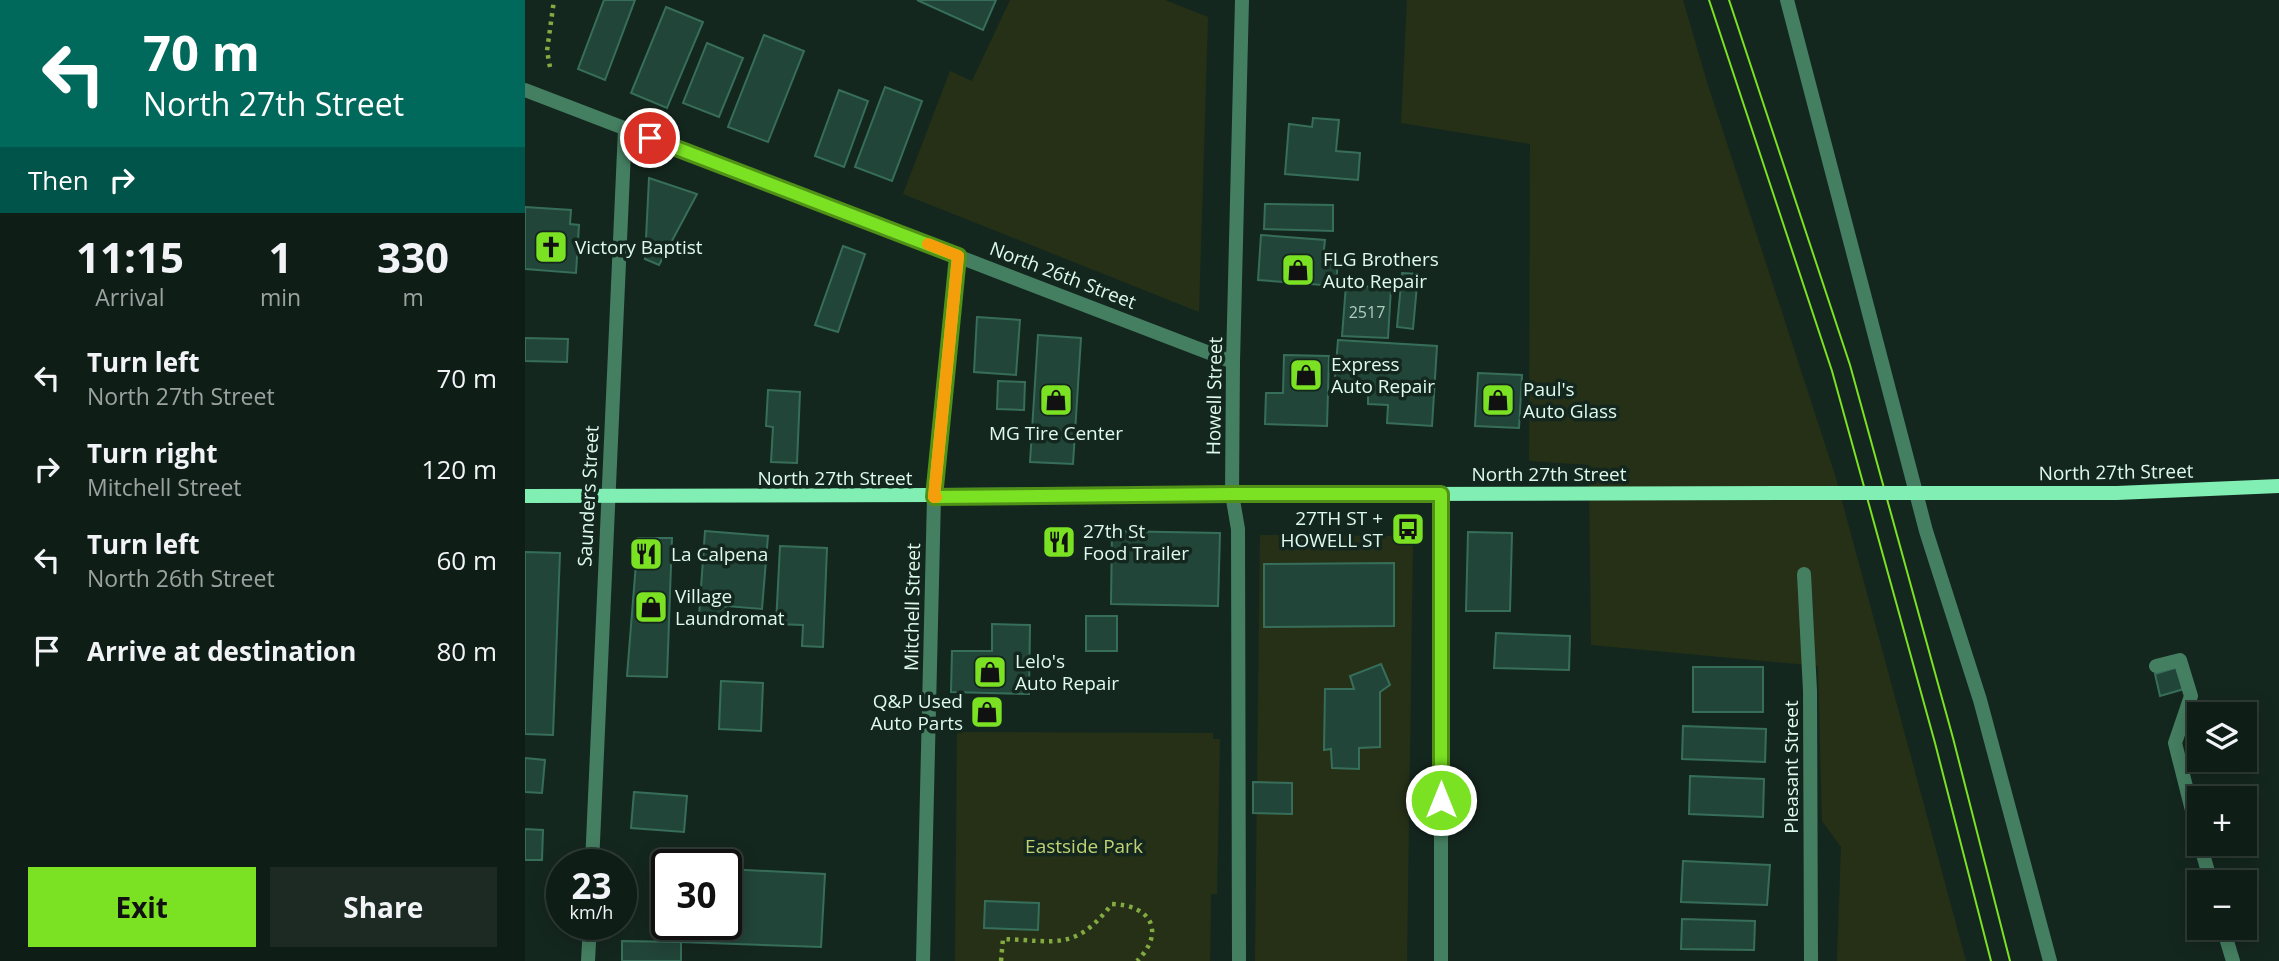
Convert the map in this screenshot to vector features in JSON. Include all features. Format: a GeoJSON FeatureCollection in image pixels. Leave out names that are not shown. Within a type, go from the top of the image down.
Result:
{"type":"FeatureCollection","features":[{"type":"Feature","properties":{"kind":"main road","name":"North 27th Street"},"geometry":{"type":"LineString","coordinates":[[525,496],[2117,493],[2279,486]]}},
{"type":"Feature","properties":{"kind":"street"},"geometry":{"type":"LineString","coordinates":[[1787,0],[1926,531],[1980,700],[2050,961]]}},
{"type":"Feature","properties":{"kind":"street","name":"Howell Street"},"geometry":{"type":"LineString","coordinates":[[1239,961],[1238,528],[1232,494],[1240,1]]}},
{"type":"Feature","properties":{"kind":"street","name":"North 26th Street"},"geometry":{"type":"LineString","coordinates":[[525,90],[1233,362]]}},
{"type":"Feature","properties":{"kind":"street","name":"Saunders Street"},"geometry":{"type":"LineString","coordinates":[[593,849],[625,129]]}},
{"type":"Feature","properties":{"kind":"street","name":"Mitchell Street"},"geometry":{"type":"LineString","coordinates":[[923,961],[934,497],[958,256]]}},
{"type":"Feature","properties":{"kind":"street"},"geometry":{"type":"LineString","coordinates":[[1441,494],[1441,961]]}},
{"type":"Feature","properties":{"kind":"street","name":"Pleasant Street"},"geometry":{"type":"LineString","coordinates":[[1804,574],[1810,691],[1811,961]]}},
{"type":"Feature","properties":{"kind":"street"},"geometry":{"type":"LineString","coordinates":[[2156,666],[2181,660],[2191,696],[2175,743],[2187,791]]}},
{"type":"Feature","properties":{"kind":"street"},"geometry":{"type":"LineString","coordinates":[[588,961],[589,940]]}},
{"type":"Feature","properties":{"kind":"street"},"geometry":{"type":"LineString","coordinates":[[2227,940],[2233,961]]}},
{"type":"Feature","properties":{"kind":"path"},"geometry":{"type":"LineString","coordinates":[[550,67],[547,51],[554,0]]}},
{"type":"Feature","properties":{"kind":"path"},"geometry":{"type":"LineString","coordinates":[[1001,961],[1003,939],[1062,941],[1076,938],[1101,919],[1112,904],[1123,904],[1140,910],[1151,922],[1151,944],[1137,961]]}},
{"type":"Feature","properties":{"kind":"green space"},"geometry":{"type":"Polygon","coordinates":[[[1010,0],[1165,0],[1208,17],[1199,312],[903,194],[950,71],[972,81],[1010,0]]]}},
{"type":"Feature","properties":{"kind":"green space"},"geometry":{"type":"Polygon","coordinates":[[[1407,0],[1683,0],[1706,79],[1835,475],[1966,961],[1837,961],[1841,847],[1822,821],[1818,666],[1591,645],[1589,465],[1529,461],[1530,144],[1401,123],[1407,0]]]}},
{"type":"Feature","properties":{"kind":"green space"},"geometry":{"type":"Polygon","coordinates":[[[1260,535],[1413,536],[1407,961],[1255,961],[1260,535]]]}},
{"type":"Feature","properties":{"kind":"green space","name":"Eastside Park"},"geometry":{"type":"Polygon","coordinates":[[[957,732],[1213,733],[1213,739],[1220,739],[1217,894],[1211,894],[1210,961],[955,961],[957,732]]]}},
{"type":"Feature","properties":{"kind":"building"},"geometry":{"type":"Polygon","coordinates":[[[604,0],[635,0],[605,80],[578,69],[604,0]]]}},
{"type":"Feature","properties":{"kind":"building"},"geometry":{"type":"Polygon","coordinates":[[[917,0],[996,0],[983,30],[917,0]]]}},
{"type":"Feature","properties":{"kind":"building"},"geometry":{"type":"Polygon","coordinates":[[[666,7],[703,22],[667,108],[631,93],[666,7]]]}},
{"type":"Feature","properties":{"kind":"building"},"geometry":{"type":"Polygon","coordinates":[[[764,35],[804,51],[768,142],[728,127],[764,35]]]}},
{"type":"Feature","properties":{"kind":"building"},"geometry":{"type":"Polygon","coordinates":[[[707,43],[743,58],[719,117],[683,103],[707,43]]]}},
{"type":"Feature","properties":{"kind":"building"},"geometry":{"type":"Polygon","coordinates":[[[885,87],[922,101],[892,181],[855,167],[885,87]]]}},
{"type":"Feature","properties":{"kind":"building"},"geometry":{"type":"Polygon","coordinates":[[[839,90],[868,101],[844,167],[815,156],[839,90]]]}},
{"type":"Feature","properties":{"kind":"building"},"geometry":{"type":"Polygon","coordinates":[[[1313,118],[1339,120],[1336,151],[1360,153],[1358,180],[1285,174],[1289,124],[1312,127],[1313,118]]]}},
{"type":"Feature","properties":{"kind":"building"},"geometry":{"type":"Polygon","coordinates":[[[649,178],[697,194],[659,265],[645,259],[649,178]]]}},
{"type":"Feature","properties":{"kind":"building"},"geometry":{"type":"Polygon","coordinates":[[[1265,204],[1333,205],[1333,231],[1264,229],[1265,204]]]}},
{"type":"Feature","properties":{"kind":"building","name":"Victory Baptist"},"geometry":{"type":"Polygon","coordinates":[[[525,207],[571,210],[570,224],[579,225],[576,273],[525,269],[525,207]]]}},
{"type":"Feature","properties":{"kind":"building","name":"FLG Brothers Auto Repair"},"geometry":{"type":"Polygon","coordinates":[[[1261,235],[1325,240],[1323,258],[1338,259],[1336,286],[1258,280],[1261,235]]]}},
{"type":"Feature","properties":{"kind":"building"},"geometry":{"type":"Polygon","coordinates":[[[843,246],[865,254],[838,332],[815,325],[843,246]]]}},
{"type":"Feature","properties":{"kind":"building"},"geometry":{"type":"Polygon","coordinates":[[[1402,273],[1418,274],[1413,329],[1397,327],[1402,273]]]}},
{"type":"Feature","properties":{"kind":"building"},"geometry":{"type":"Polygon","coordinates":[[[1346,285],[1391,288],[1388,338],[1342,336],[1346,285]]]}},
{"type":"Feature","properties":{"kind":"building"},"geometry":{"type":"Polygon","coordinates":[[[977,317],[1020,320],[1016,375],[974,372],[977,317]]]}},
{"type":"Feature","properties":{"kind":"building","name":"MG Tire Center"},"geometry":{"type":"Polygon","coordinates":[[[1038,335],[1081,338],[1073,464],[1030,462],[1038,335]]]}},
{"type":"Feature","properties":{"kind":"building"},"geometry":{"type":"Polygon","coordinates":[[[525,338],[568,339],[567,362],[525,361],[525,338]]]}},
{"type":"Feature","properties":{"kind":"building"},"geometry":{"type":"Polygon","coordinates":[[[1338,340],[1437,346],[1432,426],[1387,423],[1388,405],[1368,404],[1368,391],[1334,389],[1338,340]]]}},
{"type":"Feature","properties":{"kind":"building","name":"Express Auto Repair"},"geometry":{"type":"Polygon","coordinates":[[[1284,355],[1329,356],[1327,426],[1265,424],[1266,393],[1283,393],[1284,355]]]}},
{"type":"Feature","properties":{"kind":"building","name":"Paul's Auto Glass"},"geometry":{"type":"Polygon","coordinates":[[[1478,373],[1522,375],[1519,428],[1475,426],[1478,373]]]}},
{"type":"Feature","properties":{"kind":"building"},"geometry":{"type":"Polygon","coordinates":[[[998,381],[1025,382],[1024,410],[997,409],[998,381]]]}},
{"type":"Feature","properties":{"kind":"building"},"geometry":{"type":"Polygon","coordinates":[[[768,390],[800,392],[797,463],[771,462],[773,427],[766,426],[768,390]]]}},
{"type":"Feature","properties":{"kind":"building"},"geometry":{"type":"Polygon","coordinates":[[[705,531],[768,536],[762,609],[726,606],[725,619],[699,616],[705,531]]]}},
{"type":"Feature","properties":{"kind":"building"},"geometry":{"type":"Polygon","coordinates":[[[1112,531],[1220,533],[1218,606],[1111,604],[1112,531]]]}},
{"type":"Feature","properties":{"kind":"building"},"geometry":{"type":"Polygon","coordinates":[[[1468,532],[1512,533],[1510,611],[1466,611],[1468,532]]]}},
{"type":"Feature","properties":{"kind":"building","name":"Village Laundromat"},"geometry":{"type":"Polygon","coordinates":[[[638,538],[672,538],[667,677],[627,676],[638,538]]]}},
{"type":"Feature","properties":{"kind":"building"},"geometry":{"type":"Polygon","coordinates":[[[780,546],[827,548],[823,647],[802,646],[803,625],[776,624],[780,546]]]}},
{"type":"Feature","properties":{"kind":"building"},"geometry":{"type":"Polygon","coordinates":[[[525,552],[560,553],[553,735],[525,734],[525,552]]]}},
{"type":"Feature","properties":{"kind":"building"},"geometry":{"type":"Polygon","coordinates":[[[1394,563],[1394,626],[1264,627],[1264,564],[1394,563]]]}},
{"type":"Feature","properties":{"kind":"building"},"geometry":{"type":"Polygon","coordinates":[[[1086,616],[1117,616],[1117,651],[1086,651],[1086,616]]]}},
{"type":"Feature","properties":{"kind":"building","name":"Lelo's Auto Repair"},"geometry":{"type":"Polygon","coordinates":[[[992,624],[1030,625],[1029,694],[951,692],[952,651],[992,651],[992,624]]]}},
{"type":"Feature","properties":{"kind":"building"},"geometry":{"type":"Polygon","coordinates":[[[1496,633],[1570,636],[1569,670],[1494,668],[1496,633]]]}},
{"type":"Feature","properties":{"kind":"building"},"geometry":{"type":"Polygon","coordinates":[[[1381,664],[1390,685],[1380,692],[1380,747],[1359,748],[1359,769],[1332,768],[1331,749],[1324,750],[1325,689],[1354,689],[1350,676],[1381,664]]]}},
{"type":"Feature","properties":{"kind":"building"},"geometry":{"type":"Polygon","coordinates":[[[1693,667],[1763,667],[1763,712],[1693,712],[1693,667]]]}},
{"type":"Feature","properties":{"kind":"building"},"geometry":{"type":"Polygon","coordinates":[[[2178,667],[2184,689],[2160,696],[2155,674],[2178,667]]]}},
{"type":"Feature","properties":{"kind":"building"},"geometry":{"type":"Polygon","coordinates":[[[721,681],[763,683],[761,731],[719,729],[721,681]]]}},
{"type":"Feature","properties":{"kind":"building"},"geometry":{"type":"Polygon","coordinates":[[[1683,726],[1766,729],[1765,762],[1682,759],[1683,726]]]}},
{"type":"Feature","properties":{"kind":"building"},"geometry":{"type":"Polygon","coordinates":[[[525,758],[545,760],[542,793],[525,792],[525,758]]]}},
{"type":"Feature","properties":{"kind":"building"},"geometry":{"type":"Polygon","coordinates":[[[1690,776],[1764,779],[1763,817],[1689,814],[1690,776]]]}},
{"type":"Feature","properties":{"kind":"building"},"geometry":{"type":"Polygon","coordinates":[[[1253,782],[1292,783],[1292,814],[1253,813],[1253,782]]]}},
{"type":"Feature","properties":{"kind":"building"},"geometry":{"type":"Polygon","coordinates":[[[634,792],[687,796],[684,832],[631,828],[634,792]]]}},
{"type":"Feature","properties":{"kind":"building"},"geometry":{"type":"Polygon","coordinates":[[[525,829],[543,830],[542,860],[525,860],[525,829]]]}},
{"type":"Feature","properties":{"kind":"building"},"geometry":{"type":"Polygon","coordinates":[[[1683,861],[1770,865],[1767,905],[1681,902],[1683,861]]]}},
{"type":"Feature","properties":{"kind":"building"},"geometry":{"type":"Polygon","coordinates":[[[742,870],[825,874],[821,947],[681,942],[742,940],[742,870]]]}},
{"type":"Feature","properties":{"kind":"building"},"geometry":{"type":"Polygon","coordinates":[[[985,901],[1039,903],[1038,930],[984,928],[985,901]]]}},
{"type":"Feature","properties":{"kind":"building"},"geometry":{"type":"Polygon","coordinates":[[[1682,919],[1755,921],[1754,950],[1681,949],[1682,919]]]}},
{"type":"Feature","properties":{"kind":"building"},"geometry":{"type":"Polygon","coordinates":[[[622,941],[681,942],[681,961],[622,961],[622,941]]]}},
{"type":"Feature","properties":{"kind":"tram line"},"geometry":{"type":"LineString","coordinates":[[1709,0],[1832,371],[1935,743],[1991,961]]}},
{"type":"Feature","properties":{"kind":"tram line"},"geometry":{"type":"LineString","coordinates":[[1729,0],[1850,365],[1953,738],[2010,961]]}},
{"type":"Feature","properties":{"kind":"slow traffic"},"geometry":{"type":"LineString","coordinates":[[928,244],[958,256],[936,497]]}},
{"type":"Feature","properties":{"kind":"place","name":"Victory Baptist"},"geometry":{"type":"Point","coordinates":[551,247]}},
{"type":"Feature","properties":{"kind":"place","name":"FLG Brothers Auto Repair"},"geometry":{"type":"Point","coordinates":[1298,270]}},
{"type":"Feature","properties":{"kind":"place","name":"Express Auto Repair"},"geometry":{"type":"Point","coordinates":[1306,375]}},
{"type":"Feature","properties":{"kind":"place","name":"MG Tire Center"},"geometry":{"type":"Point","coordinates":[1056,400]}},
{"type":"Feature","properties":{"kind":"place","name":"Paul's Auto Glass"},"geometry":{"type":"Point","coordinates":[1498,400]}},
{"type":"Feature","properties":{"kind":"place","name":"27TH ST + HOWELL ST"},"geometry":{"type":"Point","coordinates":[1408,529]}},
{"type":"Feature","properties":{"kind":"place","name":"27th St Food Trailer"},"geometry":{"type":"Point","coordinates":[1059,542]}},
{"type":"Feature","properties":{"kind":"place","name":"La Calpena"},"geometry":{"type":"Point","coordinates":[646,554]}},
{"type":"Feature","properties":{"kind":"place","name":"Village Laundromat"},"geometry":{"type":"Point","coordinates":[651,607]}},
{"type":"Feature","properties":{"kind":"place","name":"Lelo's Auto Repair"},"geometry":{"type":"Point","coordinates":[990,672]}},
{"type":"Feature","properties":{"kind":"place","name":"Q&P Used Auto Parts"},"geometry":{"type":"Point","coordinates":[987,712]}},
{"type":"Feature","properties":{"kind":"route"},"geometry":{"type":"LineString","coordinates":[[650,138],[958,256],[934,497],[1441,494],[1441,800]]}}]}
